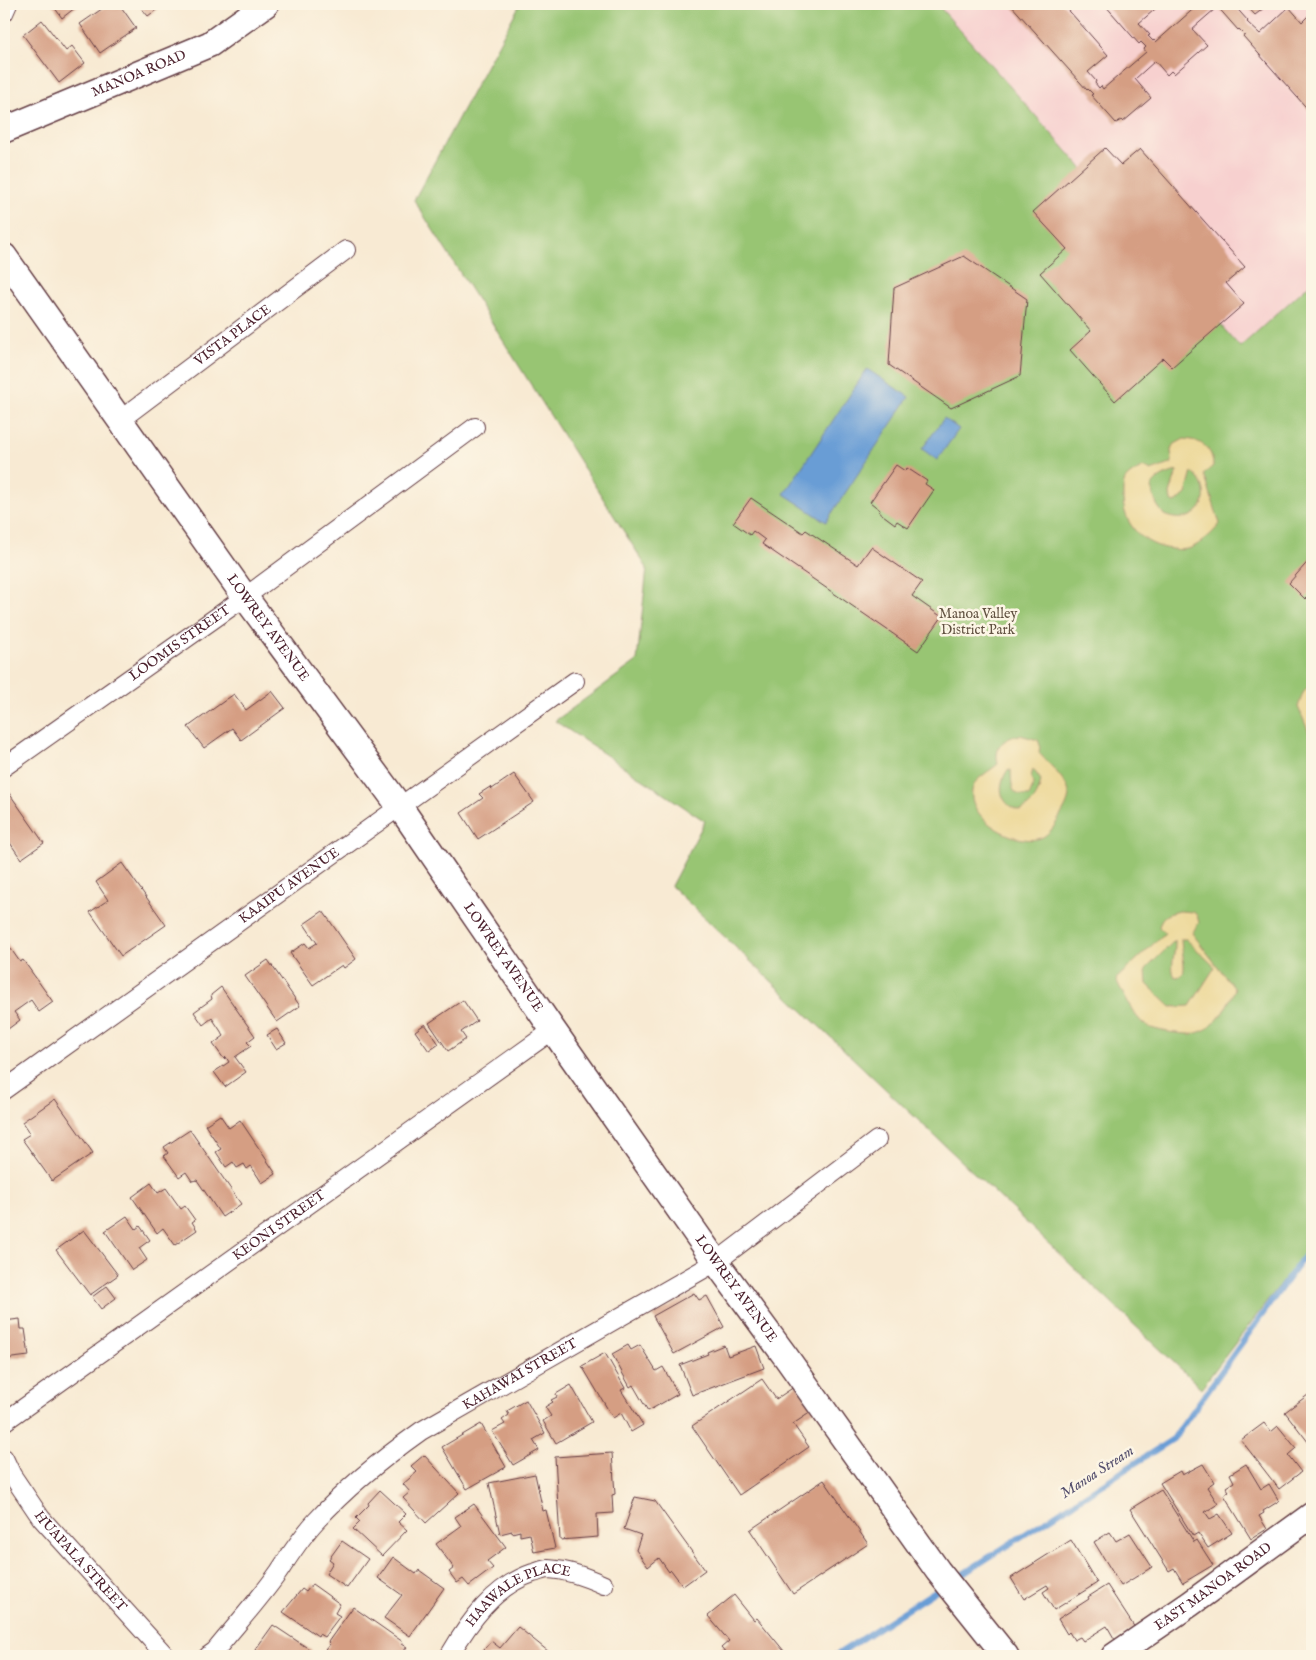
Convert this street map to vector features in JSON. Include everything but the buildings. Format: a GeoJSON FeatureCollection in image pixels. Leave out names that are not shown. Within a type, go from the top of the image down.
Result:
{"type":"FeatureCollection","features":[{"type":"Feature","properties":{"kind":"street"},"geometry":{"type":"LineString","coordinates":[[4,13],[8,4]]}},
{"type":"Feature","properties":{"kind":"street","name":"MANOA ROAD"},"geometry":{"type":"LineString","coordinates":[[10,121],[210,44],[266,4]]}},
{"type":"Feature","properties":{"kind":"street","name":"VISTA PLACE"},"geometry":{"type":"LineString","coordinates":[[120,420],[346,250]]}},
{"type":"Feature","properties":{"kind":"street","name":"LOWREY AVENUE"},"geometry":{"type":"LineString","coordinates":[[4,256],[245,597],[400,807],[553,1030],[716,1262],[938,1571],[1006,1656]]}},
{"type":"Feature","properties":{"kind":"street","name":"LOOMIS STREET"},"geometry":{"type":"LineString","coordinates":[[4,766],[245,597],[475,426]]}},
{"type":"Feature","properties":{"kind":"street","name":"KAAIPU AVENUE"},"geometry":{"type":"LineString","coordinates":[[4,1090],[575,681]]}},
{"type":"Feature","properties":{"kind":"street","name":"KEONI STREET"},"geometry":{"type":"LineString","coordinates":[[4,1422],[553,1030]]}},
{"type":"Feature","properties":{"kind":"street","name":"KAHAWAI STREET"},"geometry":{"type":"LineString","coordinates":[[214,1654],[316,1521],[363,1475],[387,1455],[429,1427],[716,1262],[877,1140]]}},
{"type":"Feature","properties":{"kind":"street","name":"HUAPALA STREET"},"geometry":{"type":"LineString","coordinates":[[4,1458],[12,1475],[41,1518],[166,1656]]}},
{"type":"Feature","properties":{"kind":"street","name":"EAST MANOA ROAD"},"geometry":{"type":"LineString","coordinates":[[1114,1656],[1312,1515]]}},
{"type":"Feature","properties":{"kind":"street","name":"HAAWALE PLACE"},"geometry":{"type":"LineString","coordinates":[[449,1656],[479,1611],[499,1593],[521,1578],[546,1569],[580,1574],[604,1585]]}},
{"type":"Feature","properties":{"kind":"shaded area"},"geometry":{"type":"Polygon","coordinates":[[[937,4],[1312,4],[1312,282],[1240,348],[937,4]]]}},
{"type":"Feature","properties":{"kind":"green space","name":"Manoa Valley District Park"},"geometry":{"type":"Polygon","coordinates":[[[520,4],[937,4],[1240,347],[1312,282],[1312,1243],[1201,1388],[671,886],[705,821],[555,721],[637,661],[647,568],[414,200],[520,4]]]}},
{"type":"Feature","properties":{"kind":"sand"},"geometry":{"type":"Polygon","coordinates":[[[1184,439],[1196,441],[1205,446],[1211,454],[1213,466],[1204,474],[1220,524],[1199,543],[1191,548],[1184,549],[1162,547],[1143,538],[1130,524],[1124,506],[1123,487],[1127,478],[1144,467],[1151,471],[1172,463],[1171,450],[1173,445],[1184,439]],[[1177,471],[1158,479],[1151,488],[1157,505],[1164,515],[1186,518],[1200,508],[1204,500],[1204,491],[1200,481],[1192,472],[1186,494],[1175,503],[1171,501],[1170,494],[1177,471]]]}},
{"type":"Feature","properties":{"kind":"sand"},"geometry":{"type":"Polygon","coordinates":[[[1312,682],[1312,739],[1298,707],[1303,693],[1312,682]]]}},
{"type":"Feature","properties":{"kind":"sand"},"geometry":{"type":"Polygon","coordinates":[[[1020,735],[1038,740],[1040,745],[1039,753],[1066,785],[1069,795],[1067,804],[1053,828],[1043,837],[1032,840],[1007,834],[995,828],[976,809],[972,798],[975,783],[998,764],[997,753],[1001,744],[1014,736],[1020,735]],[[1033,769],[1031,777],[1034,784],[1029,796],[1023,796],[1013,789],[1011,770],[1007,771],[1002,784],[1002,796],[1014,809],[1021,811],[1035,798],[1041,780],[1033,769]]]}},
{"type":"Feature","properties":{"kind":"sand"},"geometry":{"type":"Polygon","coordinates":[[[1180,911],[1193,912],[1197,915],[1199,923],[1192,933],[1235,989],[1216,1021],[1205,1030],[1191,1034],[1174,1033],[1145,1025],[1133,1010],[1116,979],[1165,933],[1159,927],[1166,915],[1180,911]],[[1181,939],[1184,964],[1182,976],[1175,977],[1173,973],[1175,940],[1146,969],[1147,984],[1171,1007],[1190,1006],[1215,967],[1186,939],[1181,939]]]}},
{"type":"Feature","properties":{"kind":"water"},"geometry":{"type":"Polygon","coordinates":[[[867,369],[909,397],[826,522],[784,494],[867,369]]]}},
{"type":"Feature","properties":{"kind":"water"},"geometry":{"type":"Polygon","coordinates":[[[944,418],[959,429],[937,460],[922,449],[944,418]]]}},
{"type":"Feature","properties":{"kind":"waterway","name":"Manoa Stream"},"geometry":{"type":"LineString","coordinates":[[952,1581],[1173,1439],[1312,1245]]}},
{"type":"Feature","properties":{"kind":"waterway","name":"Manoa Stream"},"geometry":{"type":"LineString","coordinates":[[835,1656],[943,1586]]}}]}
